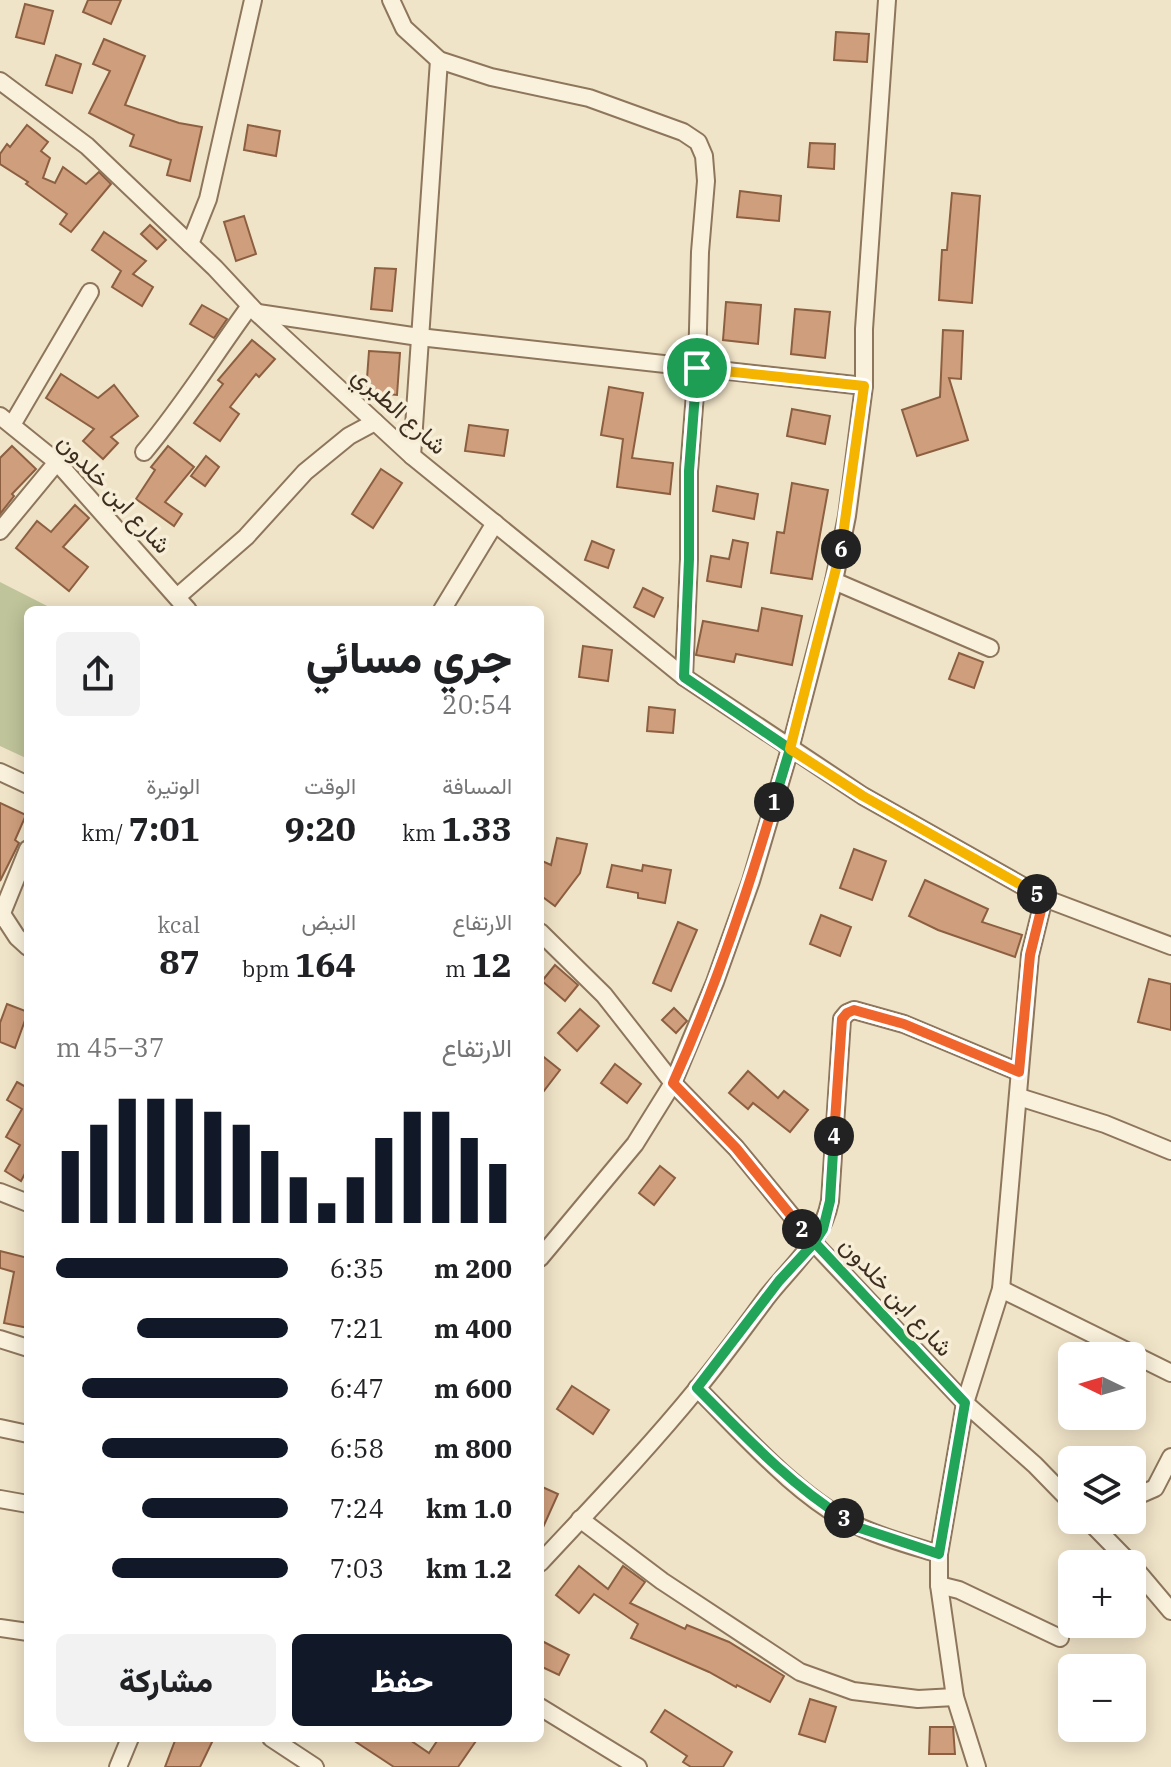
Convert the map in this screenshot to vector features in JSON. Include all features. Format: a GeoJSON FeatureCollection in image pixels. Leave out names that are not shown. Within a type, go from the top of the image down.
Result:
{"type":"FeatureCollection","features":[{"type":"Feature","properties":{"kind":"street"},"geometry":{"type":"LineString","coordinates":[[190,244],[208,199],[253,0]]}},
{"type":"Feature","properties":{"kind":"street"},"geometry":{"type":"LineString","coordinates":[[391,0],[404,28],[439,60],[491,77],[589,98],[683,132],[698,142],[704,156],[706,181],[689,471],[684,677]]}},
{"type":"Feature","properties":{"kind":"street"},"geometry":{"type":"LineString","coordinates":[[544,1253],[635,1144],[673,1083],[715,982],[751,881],[790,749],[834,581],[847,516],[864,386],[864,329],[887,0]]}},
{"type":"Feature","properties":{"kind":"street"},"geometry":{"type":"LineString","coordinates":[[412,456],[439,60]]}},
{"type":"Feature","properties":{"kind":"street","name":"شارع الطبري"},"geometry":{"type":"LineString","coordinates":[[0,81],[87,146],[254,310],[412,456],[684,677],[863,796],[1044,898],[1171,946]]}},
{"type":"Feature","properties":{"kind":"street"},"geometry":{"type":"LineString","coordinates":[[6,420],[90,292]]}},
{"type":"Feature","properties":{"kind":"street"},"geometry":{"type":"LineString","coordinates":[[144,452],[177,413],[218,348],[254,310],[419,337],[864,386]]}},
{"type":"Feature","properties":{"kind":"street","name":"شارع ابن خلدون"},"geometry":{"type":"LineString","coordinates":[[6,420],[57,462],[182,603]]}},
{"type":"Feature","properties":{"kind":"street"},"geometry":{"type":"LineString","coordinates":[[182,603],[305,472],[349,436],[375,422]]}},
{"type":"Feature","properties":{"kind":"street"},"geometry":{"type":"LineString","coordinates":[[0,531],[57,462]]}},
{"type":"Feature","properties":{"kind":"street"},"geometry":{"type":"LineString","coordinates":[[444,606],[495,523]]}},
{"type":"Feature","properties":{"kind":"street"},"geometry":{"type":"LineString","coordinates":[[834,581],[990,648]]}},
{"type":"Feature","properties":{"kind":"street"},"geometry":{"type":"LineString","coordinates":[[0,772],[24,783]]}},
{"type":"Feature","properties":{"kind":"street"},"geometry":{"type":"LineString","coordinates":[[24,859],[1,916],[24,943]]}},
{"type":"Feature","properties":{"kind":"street"},"geometry":{"type":"LineString","coordinates":[[977,1767],[955,1697],[939,1585],[939,1554],[965,1403],[1001,1289],[1030,955],[1044,898]]}},
{"type":"Feature","properties":{"kind":"street","name":"شارع ابن خلدون"},"geometry":{"type":"LineString","coordinates":[[544,936],[604,995],[673,1083],[736,1148],[814,1243],[965,1403],[1058,1489]]}},
{"type":"Feature","properties":{"kind":"street"},"geometry":{"type":"LineString","coordinates":[[544,1559],[697,1388],[823,1229],[830,1201],[842,1019],[847,1013],[854,1010],[904,1024],[1019,1072]]}},
{"type":"Feature","properties":{"kind":"street"},"geometry":{"type":"LineString","coordinates":[[1019,1097],[1105,1124],[1171,1151]]}},
{"type":"Feature","properties":{"kind":"street"},"geometry":{"type":"LineString","coordinates":[[0,1192],[24,1201]]}},
{"type":"Feature","properties":{"kind":"street"},"geometry":{"type":"LineString","coordinates":[[1001,1289],[1171,1373]]}},
{"type":"Feature","properties":{"kind":"street"},"geometry":{"type":"LineString","coordinates":[[0,1339],[24,1347]]}},
{"type":"Feature","properties":{"kind":"street"},"geometry":{"type":"LineString","coordinates":[[697,1388],[766,1457],[829,1508],[860,1528],[939,1554]]}},
{"type":"Feature","properties":{"kind":"street"},"geometry":{"type":"LineString","coordinates":[[0,1428],[24,1433]]}},
{"type":"Feature","properties":{"kind":"street"},"geometry":{"type":"LineString","coordinates":[[1146,1492],[1155,1488],[1171,1457]]}},
{"type":"Feature","properties":{"kind":"street"},"geometry":{"type":"LineString","coordinates":[[0,1499],[24,1503]]}},
{"type":"Feature","properties":{"kind":"street"},"geometry":{"type":"LineString","coordinates":[[580,1519],[662,1581],[800,1672],[853,1691],[918,1699],[955,1697]]}},
{"type":"Feature","properties":{"kind":"street"},"geometry":{"type":"LineString","coordinates":[[1102,1534],[1117,1550]]}},
{"type":"Feature","properties":{"kind":"street"},"geometry":{"type":"LineString","coordinates":[[1146,1582],[1171,1611]]}},
{"type":"Feature","properties":{"kind":"street"},"geometry":{"type":"LineString","coordinates":[[939,1585],[959,1590],[1058,1637]]}},
{"type":"Feature","properties":{"kind":"street"},"geometry":{"type":"LineString","coordinates":[[0,1628],[24,1631]]}},
{"type":"Feature","properties":{"kind":"street"},"geometry":{"type":"LineString","coordinates":[[544,1709],[638,1767]]}},
{"type":"Feature","properties":{"kind":"street"},"geometry":{"type":"LineString","coordinates":[[118,1767],[128,1742]]}},
{"type":"Feature","properties":{"kind":"street"},"geometry":{"type":"LineString","coordinates":[[277,1742],[315,1767]]}},
{"type":"Feature","properties":{"kind":"green space"},"geometry":{"type":"Polygon","coordinates":[[[0,582],[47,606],[24,606],[24,757],[0,746],[0,582]]]}},
{"type":"Feature","properties":{"kind":"building"},"geometry":{"type":"Polygon","coordinates":[[[88,0],[121,0],[111,24],[83,12],[88,0]]]}},
{"type":"Feature","properties":{"kind":"building"},"geometry":{"type":"Polygon","coordinates":[[[25,4],[53,11],[44,44],[16,37],[25,4]]]}},
{"type":"Feature","properties":{"kind":"building"},"geometry":{"type":"Polygon","coordinates":[[[836,32],[869,34],[867,62],[834,60],[836,32]]]}},
{"type":"Feature","properties":{"kind":"building"},"geometry":{"type":"Polygon","coordinates":[[[104,39],[145,56],[125,105],[179,123],[202,127],[190,181],[167,175],[171,160],[130,146],[134,135],[89,113],[110,71],[93,64],[104,39]]]}},
{"type":"Feature","properties":{"kind":"building"},"geometry":{"type":"Polygon","coordinates":[[[56,55],[81,64],[72,93],[46,85],[56,55]]]}},
{"type":"Feature","properties":{"kind":"building"},"geometry":{"type":"Polygon","coordinates":[[[27,125],[48,142],[41,151],[50,158],[43,178],[55,183],[63,167],[86,184],[99,172],[111,184],[71,232],[60,224],[67,214],[0,164],[0,154],[7,144],[10,147],[27,125]]]}},
{"type":"Feature","properties":{"kind":"building"},"geometry":{"type":"Polygon","coordinates":[[[248,125],[280,131],[276,156],[244,150],[248,125]]]}},
{"type":"Feature","properties":{"kind":"building"},"geometry":{"type":"Polygon","coordinates":[[[810,143],[835,144],[834,169],[808,167],[810,143]]]}},
{"type":"Feature","properties":{"kind":"building"},"geometry":{"type":"Polygon","coordinates":[[[740,191],[781,196],[779,221],[737,217],[740,191]]]}},
{"type":"Feature","properties":{"kind":"building"},"geometry":{"type":"Polygon","coordinates":[[[952,193],[980,196],[972,303],[939,300],[942,250],[947,250],[952,193]]]}},
{"type":"Feature","properties":{"kind":"building"},"geometry":{"type":"Polygon","coordinates":[[[244,216],[256,254],[236,261],[224,222],[244,216]]]}},
{"type":"Feature","properties":{"kind":"building"},"geometry":{"type":"Polygon","coordinates":[[[150,225],[166,240],[157,249],[141,234],[150,225]]]}},
{"type":"Feature","properties":{"kind":"building"},"geometry":{"type":"Polygon","coordinates":[[[104,232],[146,261],[133,274],[153,287],[142,306],[112,287],[121,271],[92,250],[104,232]]]}},
{"type":"Feature","properties":{"kind":"building"},"geometry":{"type":"Polygon","coordinates":[[[375,268],[396,269],[392,311],[371,309],[375,268]]]}},
{"type":"Feature","properties":{"kind":"building"},"geometry":{"type":"Polygon","coordinates":[[[726,302],[761,305],[758,344],[723,340],[726,302]]]}},
{"type":"Feature","properties":{"kind":"building"},"geometry":{"type":"Polygon","coordinates":[[[202,305],[227,319],[214,338],[190,324],[202,305]]]}},
{"type":"Feature","properties":{"kind":"building"},"geometry":{"type":"Polygon","coordinates":[[[795,309],[830,312],[825,358],[791,354],[795,309]]]}},
{"type":"Feature","properties":{"kind":"building"},"geometry":{"type":"Polygon","coordinates":[[[943,330],[963,331],[961,379],[949,378],[968,440],[917,456],[902,410],[940,397],[943,330]]]}},
{"type":"Feature","properties":{"kind":"building"},"geometry":{"type":"Polygon","coordinates":[[[252,340],[275,359],[259,377],[256,374],[230,407],[239,414],[220,441],[194,423],[223,384],[218,380],[252,340]]]}},
{"type":"Feature","properties":{"kind":"building"},"geometry":{"type":"Polygon","coordinates":[[[369,351],[400,353],[397,395],[366,392],[369,351]]]}},
{"type":"Feature","properties":{"kind":"building"},"geometry":{"type":"Polygon","coordinates":[[[61,374],[98,398],[114,385],[138,416],[111,437],[118,443],[103,459],[83,441],[94,429],[46,398],[61,374]]]}},
{"type":"Feature","properties":{"kind":"building"},"geometry":{"type":"Polygon","coordinates":[[[609,387],[643,393],[632,458],[673,463],[670,494],[617,487],[623,439],[601,435],[609,387]]]}},
{"type":"Feature","properties":{"kind":"building"},"geometry":{"type":"Polygon","coordinates":[[[792,409],[830,416],[825,444],[787,436],[792,409]]]}},
{"type":"Feature","properties":{"kind":"building"},"geometry":{"type":"Polygon","coordinates":[[[469,425],[508,430],[504,456],[465,451],[469,425]]]}},
{"type":"Feature","properties":{"kind":"building"},"geometry":{"type":"Polygon","coordinates":[[[12,446],[36,469],[12,494],[14,496],[0,514],[0,458],[12,446]]]}},
{"type":"Feature","properties":{"kind":"building"},"geometry":{"type":"Polygon","coordinates":[[[168,446],[194,467],[165,502],[182,514],[174,526],[136,499],[155,470],[151,467],[168,446]]]}},
{"type":"Feature","properties":{"kind":"building"},"geometry":{"type":"Polygon","coordinates":[[[206,456],[219,467],[205,486],[191,476],[206,456]]]}},
{"type":"Feature","properties":{"kind":"building"},"geometry":{"type":"Polygon","coordinates":[[[381,469],[402,483],[373,528],[352,514],[381,469]]]}},
{"type":"Feature","properties":{"kind":"building"},"geometry":{"type":"Polygon","coordinates":[[[792,483],[828,490],[812,579],[771,573],[777,532],[784,533],[792,483]]]}},
{"type":"Feature","properties":{"kind":"building"},"geometry":{"type":"Polygon","coordinates":[[[717,486],[758,494],[754,519],[713,511],[717,486]]]}},
{"type":"Feature","properties":{"kind":"building"},"geometry":{"type":"Polygon","coordinates":[[[75,505],[89,518],[63,547],[88,567],[69,591],[16,548],[37,521],[51,532],[75,505]]]}},
{"type":"Feature","properties":{"kind":"building"},"geometry":{"type":"Polygon","coordinates":[[[733,540],[748,543],[741,587],[707,581],[711,556],[729,559],[733,540]]]}},
{"type":"Feature","properties":{"kind":"building"},"geometry":{"type":"Polygon","coordinates":[[[592,541],[614,550],[608,568],[585,560],[592,541]]]}},
{"type":"Feature","properties":{"kind":"building"},"geometry":{"type":"Polygon","coordinates":[[[643,588],[663,598],[654,617],[634,607],[643,588]]]}},
{"type":"Feature","properties":{"kind":"building"},"geometry":{"type":"Polygon","coordinates":[[[762,608],[802,616],[792,665],[736,654],[734,662],[696,655],[703,621],[758,631],[762,608]]]}},
{"type":"Feature","properties":{"kind":"building"},"geometry":{"type":"Polygon","coordinates":[[[583,646],[612,650],[608,681],[579,677],[583,646]]]}},
{"type":"Feature","properties":{"kind":"building"},"geometry":{"type":"Polygon","coordinates":[[[959,653],[983,662],[974,688],[949,679],[959,653]]]}},
{"type":"Feature","properties":{"kind":"building"},"geometry":{"type":"Polygon","coordinates":[[[649,707],[675,710],[673,733],[647,731],[649,707]]]}},
{"type":"Feature","properties":{"kind":"building"},"geometry":{"type":"Polygon","coordinates":[[[0,803],[24,814],[24,820],[15,840],[19,843],[0,881],[0,803]]]}},
{"type":"Feature","properties":{"kind":"building"},"geometry":{"type":"Polygon","coordinates":[[[557,838],[587,844],[580,873],[555,906],[544,898],[544,862],[551,865],[557,838]]]}},
{"type":"Feature","properties":{"kind":"building"},"geometry":{"type":"Polygon","coordinates":[[[854,849],[886,861],[872,900],[840,888],[854,849]]]}},
{"type":"Feature","properties":{"kind":"building"},"geometry":{"type":"Polygon","coordinates":[[[612,865],[642,871],[643,865],[671,870],[665,903],[638,898],[638,893],[607,887],[612,865]]]}},
{"type":"Feature","properties":{"kind":"building"},"geometry":{"type":"Polygon","coordinates":[[[925,880],[988,909],[982,922],[1022,935],[1015,957],[938,930],[909,916],[925,880]]]}},
{"type":"Feature","properties":{"kind":"building"},"geometry":{"type":"Polygon","coordinates":[[[821,915],[851,927],[840,956],[810,944],[821,915]]]}},
{"type":"Feature","properties":{"kind":"building"},"geometry":{"type":"Polygon","coordinates":[[[678,922],[697,930],[671,991],[653,983],[678,922]]]}},
{"type":"Feature","properties":{"kind":"building"},"geometry":{"type":"Polygon","coordinates":[[[555,965],[578,985],[565,1001],[544,983],[555,965]]]}},
{"type":"Feature","properties":{"kind":"building"},"geometry":{"type":"Polygon","coordinates":[[[1149,979],[1171,984],[1171,1030],[1138,1022],[1149,979]]]}},
{"type":"Feature","properties":{"kind":"building"},"geometry":{"type":"Polygon","coordinates":[[[7,1004],[24,1010],[24,1023],[15,1048],[0,1042],[0,1023],[7,1004]]]}},
{"type":"Feature","properties":{"kind":"building"},"geometry":{"type":"Polygon","coordinates":[[[674,1008],[687,1021],[676,1033],[662,1020],[674,1008]]]}},
{"type":"Feature","properties":{"kind":"building"},"geometry":{"type":"Polygon","coordinates":[[[580,1009],[599,1026],[577,1051],[558,1033],[580,1009]]]}},
{"type":"Feature","properties":{"kind":"building"},"geometry":{"type":"Polygon","coordinates":[[[544,1057],[560,1070],[544,1091],[544,1057]]]}},
{"type":"Feature","properties":{"kind":"building"},"geometry":{"type":"Polygon","coordinates":[[[615,1064],[641,1084],[627,1103],[601,1083],[615,1064]]]}},
{"type":"Feature","properties":{"kind":"building"},"geometry":{"type":"Polygon","coordinates":[[[748,1071],[778,1098],[784,1091],[808,1110],[790,1132],[753,1103],[748,1109],[729,1093],[748,1071]]]}},
{"type":"Feature","properties":{"kind":"building"},"geometry":{"type":"Polygon","coordinates":[[[17,1082],[24,1086],[24,1175],[21,1181],[5,1171],[20,1145],[6,1137],[22,1109],[7,1100],[17,1082]]]}},
{"type":"Feature","properties":{"kind":"building"},"geometry":{"type":"Polygon","coordinates":[[[660,1166],[675,1178],[654,1205],[639,1193],[660,1166]]]}},
{"type":"Feature","properties":{"kind":"building"},"geometry":{"type":"Polygon","coordinates":[[[0,1251],[24,1257],[24,1327],[4,1323],[14,1272],[0,1268],[0,1251]]]}},
{"type":"Feature","properties":{"kind":"building"},"geometry":{"type":"Polygon","coordinates":[[[572,1386],[609,1410],[593,1434],[557,1409],[572,1386]]]}},
{"type":"Feature","properties":{"kind":"building"},"geometry":{"type":"Polygon","coordinates":[[[544,1488],[558,1494],[544,1525],[544,1488]]]}},
{"type":"Feature","properties":{"kind":"building"},"geometry":{"type":"Polygon","coordinates":[[[579,1566],[608,1589],[623,1566],[645,1582],[630,1603],[685,1629],[687,1625],[729,1642],[784,1676],[770,1702],[631,1638],[638,1624],[594,1594],[579,1613],[556,1595],[579,1566]]]}},
{"type":"Feature","properties":{"kind":"building"},"geometry":{"type":"Polygon","coordinates":[[[544,1642],[569,1655],[559,1675],[544,1668],[544,1642]]]}},
{"type":"Feature","properties":{"kind":"building"},"geometry":{"type":"Polygon","coordinates":[[[810,1699],[836,1707],[825,1742],[799,1734],[810,1699]]]}},
{"type":"Feature","properties":{"kind":"building"},"geometry":{"type":"Polygon","coordinates":[[[665,1710],[732,1752],[723,1767],[691,1767],[683,1762],[687,1756],[651,1732],[665,1710]]]}},
{"type":"Feature","properties":{"kind":"building"},"geometry":{"type":"Polygon","coordinates":[[[930,1727],[953,1727],[955,1754],[929,1754],[930,1727]]]}},
{"type":"Feature","properties":{"kind":"building"},"geometry":{"type":"Polygon","coordinates":[[[174,1742],[212,1742],[200,1767],[165,1767],[174,1742]]]}},
{"type":"Feature","properties":{"kind":"building"},"geometry":{"type":"Polygon","coordinates":[[[356,1742],[413,1742],[429,1753],[436,1742],[475,1742],[458,1767],[394,1767],[356,1742]]]}},
{"type":"Feature","properties":{"kind":"route"},"geometry":{"type":"LineString","coordinates":[[697,368],[689,471],[684,677],[790,749],[751,881],[715,982],[673,1083],[736,1148],[814,1243],[965,1403],[939,1554],[860,1528],[829,1508],[766,1457],[697,1388],[779,1281],[814,1243],[823,1229],[830,1201],[842,1019],[854,1010],[904,1024],[1019,1072],[1030,955],[1044,898],[863,796],[790,749],[834,581],[847,516],[864,386],[697,368]]}}]}
